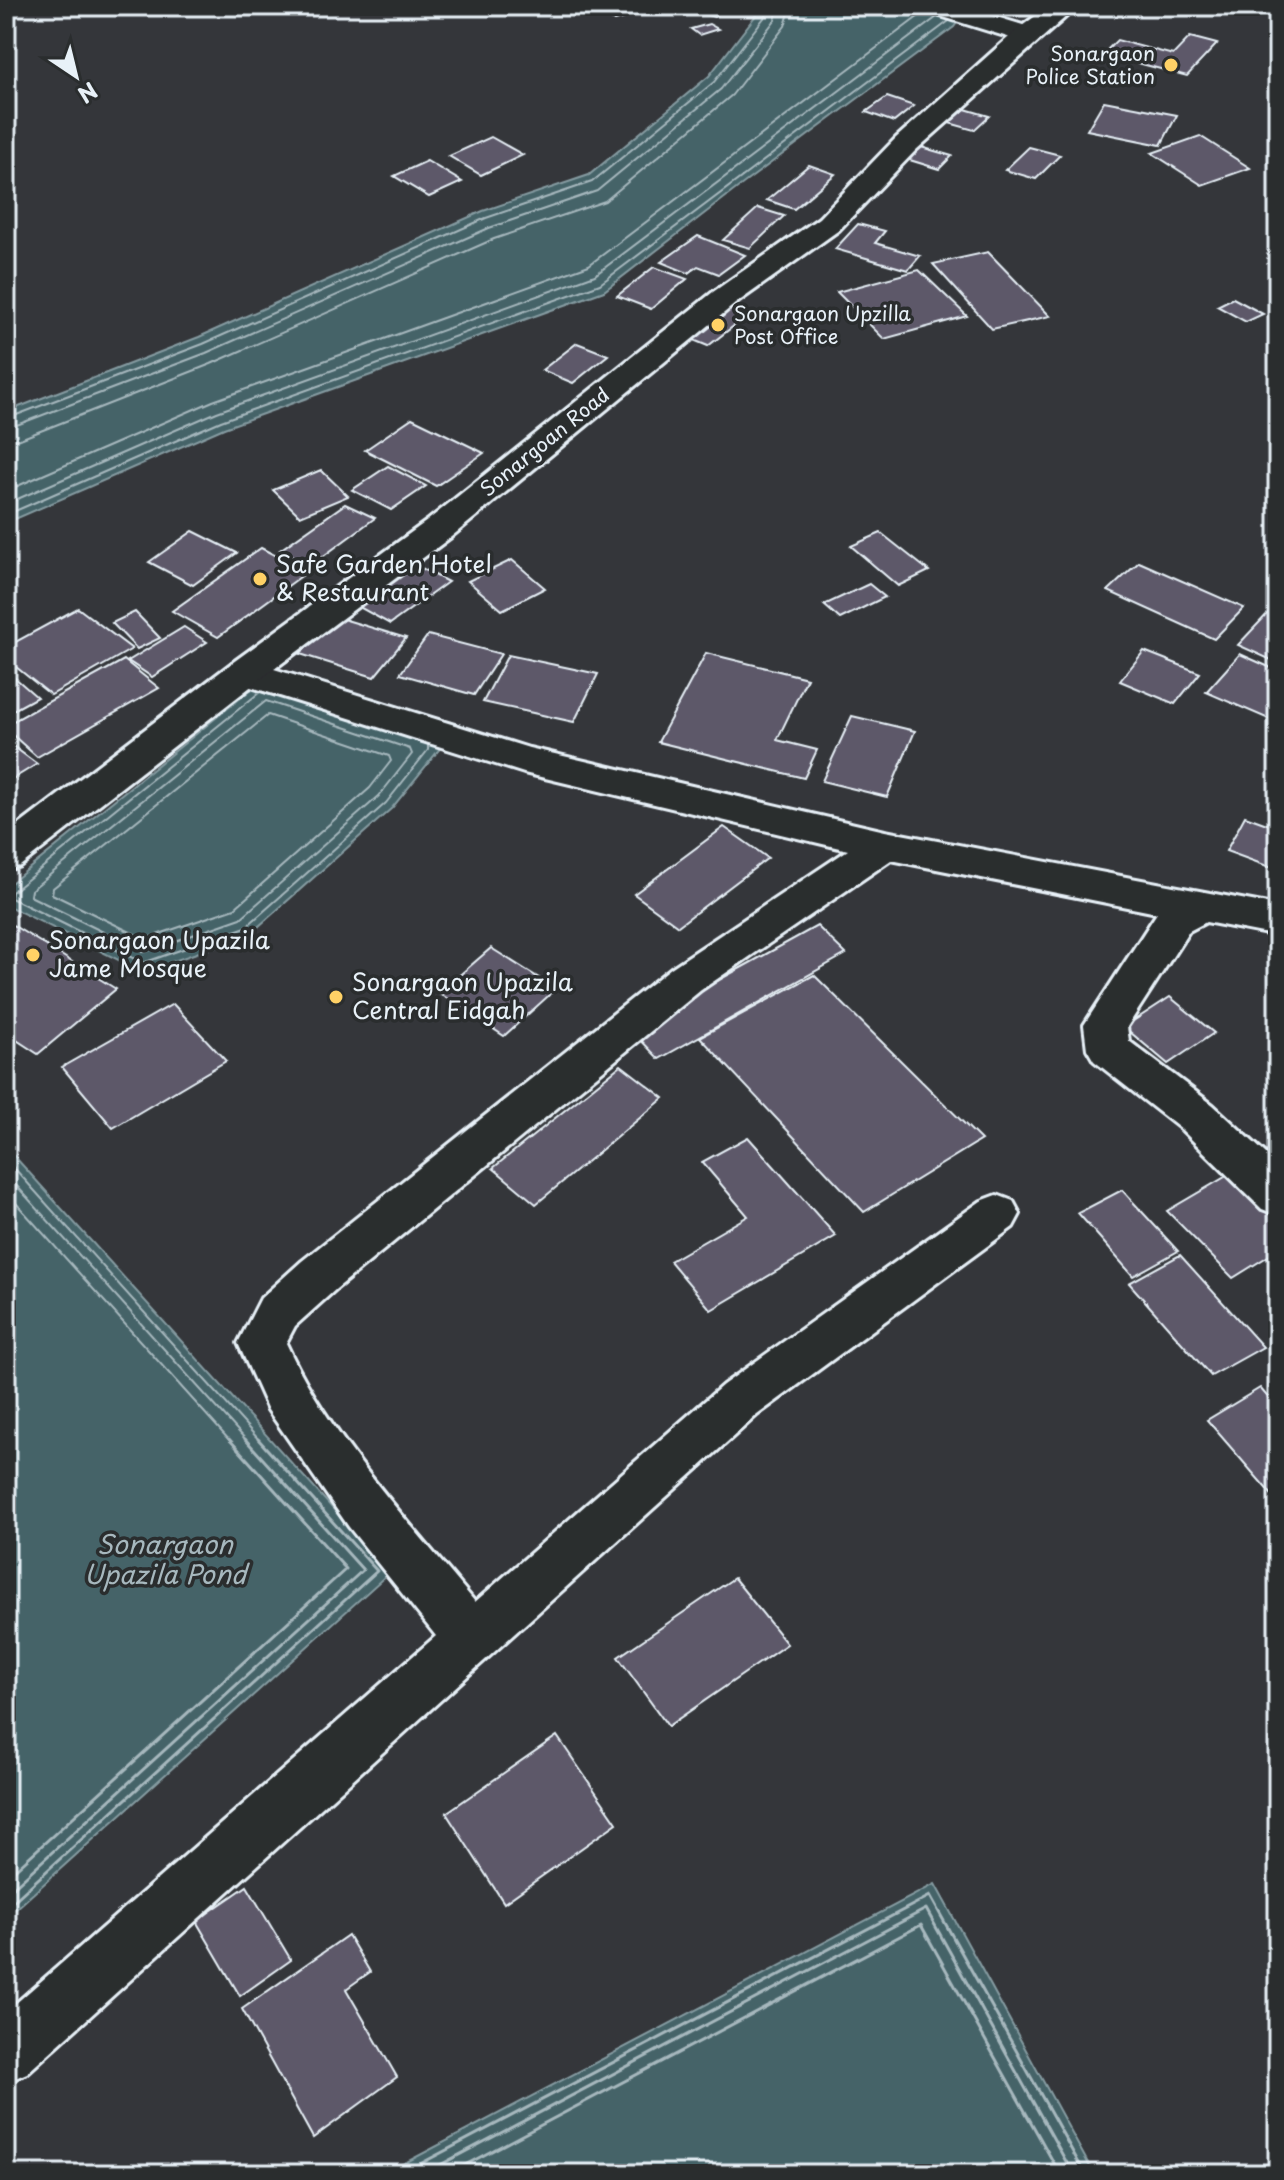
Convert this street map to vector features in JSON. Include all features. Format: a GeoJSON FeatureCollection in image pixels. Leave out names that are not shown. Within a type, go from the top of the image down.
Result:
{"type":"FeatureCollection","features":[{"type":"Feature","properties":{"kind":"street"},"geometry":{"type":"LineString","coordinates":[[933,6],[1013,30]]}},
{"type":"Feature","properties":{"kind":"street","name":"Sonargoan Road"},"geometry":{"type":"LineString","coordinates":[[6,856],[245,672],[439,529],[724,298],[829,224],[1013,30],[1065,6]]}},
{"type":"Feature","properties":{"kind":"street"},"geometry":{"type":"LineString","coordinates":[[245,672],[524,760],[885,845],[1278,921]]}},
{"type":"Feature","properties":{"kind":"street"},"geometry":{"type":"LineString","coordinates":[[471,1638],[367,1510],[285,1395],[262,1343],[278,1312],[319,1275],[686,979],[885,845]]}},
{"type":"Feature","properties":{"kind":"street"},"geometry":{"type":"LineString","coordinates":[[1203,906],[1174,920],[1122,999],[1105,1025],[1109,1049],[1204,1126],[1278,1196]]}},
{"type":"Feature","properties":{"kind":"street"},"geometry":{"type":"LineString","coordinates":[[6,2052],[740,1400],[997,1214]]}},
{"type":"Feature","properties":{"kind":"water"},"geometry":{"type":"Polygon","coordinates":[[[763,6],[969,6],[954,27],[604,291],[224,428],[6,523],[6,412],[199,337],[483,211],[589,175],[709,76],[763,6]]]}},
{"type":"Feature","properties":{"kind":"water"},"geometry":{"type":"Polygon","coordinates":[[[263,680],[446,741],[392,808],[250,934],[143,972],[6,905],[6,887],[263,680]]]}},
{"type":"Feature","properties":{"kind":"water","name":"Sonargaon Upazila Pond"},"geometry":{"type":"Polygon","coordinates":[[[6,1147],[390,1572],[6,1918],[6,1147]]]}},
{"type":"Feature","properties":{"kind":"water"},"geometry":{"type":"Polygon","coordinates":[[[935,1884],[1094,2174],[384,2174],[935,1884]]]}},
{"type":"Feature","properties":{"kind":"building"},"geometry":{"type":"Polygon","coordinates":[[[593,6],[619,6],[632,16],[614,21],[593,6]]]}},
{"type":"Feature","properties":{"kind":"building"},"geometry":{"type":"Polygon","coordinates":[[[692,6],[728,6],[714,17],[687,9],[692,6]]]}},
{"type":"Feature","properties":{"kind":"building"},"geometry":{"type":"Polygon","coordinates":[[[709,24],[718,29],[699,35],[691,29],[709,24]]]}},
{"type":"Feature","properties":{"kind":"building","name":"Sonargaon Police Station"},"geometry":{"type":"Polygon","coordinates":[[[1190,37],[1217,44],[1187,76],[1103,54],[1117,40],[1173,55],[1190,37]]]}},
{"type":"Feature","properties":{"kind":"building"},"geometry":{"type":"Polygon","coordinates":[[[887,97],[914,106],[894,122],[866,112],[887,97]]]}},
{"type":"Feature","properties":{"kind":"building"},"geometry":{"type":"Polygon","coordinates":[[[1104,101],[1177,115],[1161,145],[1087,130],[1104,101]]]}},
{"type":"Feature","properties":{"kind":"building"},"geometry":{"type":"Polygon","coordinates":[[[965,109],[989,116],[974,130],[949,123],[965,109]]]}},
{"type":"Feature","properties":{"kind":"building"},"geometry":{"type":"Polygon","coordinates":[[[1200,136],[1250,168],[1202,185],[1152,153],[1200,136]]]}},
{"type":"Feature","properties":{"kind":"building"},"geometry":{"type":"Polygon","coordinates":[[[491,137],[523,155],[481,175],[449,156],[491,137]]]}},
{"type":"Feature","properties":{"kind":"building"},"geometry":{"type":"Polygon","coordinates":[[[914,145],[952,156],[939,169],[900,157],[914,145]]]}},
{"type":"Feature","properties":{"kind":"building"},"geometry":{"type":"Polygon","coordinates":[[[1029,147],[1060,155],[1036,179],[1005,170],[1029,147]]]}},
{"type":"Feature","properties":{"kind":"building"},"geometry":{"type":"Polygon","coordinates":[[[427,161],[462,182],[429,197],[394,176],[427,161]]]}},
{"type":"Feature","properties":{"kind":"building"},"geometry":{"type":"Polygon","coordinates":[[[809,165],[835,174],[794,209],[767,200],[809,165]]]}},
{"type":"Feature","properties":{"kind":"building"},"geometry":{"type":"Polygon","coordinates":[[[758,208],[784,216],[750,248],[723,240],[758,208]]]}},
{"type":"Feature","properties":{"kind":"building"},"geometry":{"type":"Polygon","coordinates":[[[858,224],[885,231],[875,243],[920,256],[908,270],[835,249],[858,224]]]}},
{"type":"Feature","properties":{"kind":"building"},"geometry":{"type":"Polygon","coordinates":[[[698,236],[745,255],[719,274],[698,266],[688,273],[661,262],[698,236]]]}},
{"type":"Feature","properties":{"kind":"building"},"geometry":{"type":"Polygon","coordinates":[[[988,252],[1050,316],[992,329],[933,264],[988,252]]]}},
{"type":"Feature","properties":{"kind":"building"},"geometry":{"type":"Polygon","coordinates":[[[654,267],[687,279],[651,309],[617,296],[654,267]]]}},
{"type":"Feature","properties":{"kind":"building"},"geometry":{"type":"Polygon","coordinates":[[[919,270],[967,316],[884,339],[837,292],[919,270]]]}},
{"type":"Feature","properties":{"kind":"building"},"geometry":{"type":"Polygon","coordinates":[[[1233,298],[1263,314],[1246,322],[1217,306],[1233,298]]]}},
{"type":"Feature","properties":{"kind":"building","name":"Sonargaon Upzilla Post Office"},"geometry":{"type":"Polygon","coordinates":[[[727,305],[749,314],[708,346],[686,337],[727,305]]]}},
{"type":"Feature","properties":{"kind":"building"},"geometry":{"type":"Polygon","coordinates":[[[577,343],[608,355],[573,383],[542,370],[577,343]]]}},
{"type":"Feature","properties":{"kind":"building"},"geometry":{"type":"Polygon","coordinates":[[[412,418],[484,453],[436,486],[365,450],[412,418]]]}},
{"type":"Feature","properties":{"kind":"building"},"geometry":{"type":"Polygon","coordinates":[[[388,466],[426,486],[391,510],[352,490],[388,466]]]}},
{"type":"Feature","properties":{"kind":"building"},"geometry":{"type":"Polygon","coordinates":[[[321,470],[348,496],[300,516],[273,490],[321,470]]]}},
{"type":"Feature","properties":{"kind":"building"},"geometry":{"type":"Polygon","coordinates":[[[345,504],[375,518],[310,566],[280,550],[345,504]]]}},
{"type":"Feature","properties":{"kind":"building"},"geometry":{"type":"Polygon","coordinates":[[[193,531],[237,553],[193,585],[149,562],[193,531]]]}},
{"type":"Feature","properties":{"kind":"building"},"geometry":{"type":"Polygon","coordinates":[[[881,533],[929,571],[898,586],[851,546],[881,533]]]}},
{"type":"Feature","properties":{"kind":"building"},"geometry":{"type":"Polygon","coordinates":[[[261,548],[307,572],[218,637],[172,611],[261,548]]]}},
{"type":"Feature","properties":{"kind":"building"},"geometry":{"type":"Polygon","coordinates":[[[512,560],[545,588],[502,610],[468,581],[512,560]]]}},
{"type":"Feature","properties":{"kind":"building"},"geometry":{"type":"Polygon","coordinates":[[[408,561],[448,582],[390,624],[350,602],[408,561]]]}},
{"type":"Feature","properties":{"kind":"building"},"geometry":{"type":"Polygon","coordinates":[[[1139,562],[1244,608],[1214,639],[1108,591],[1139,562]]]}},
{"type":"Feature","properties":{"kind":"building"},"geometry":{"type":"Polygon","coordinates":[[[869,584],[885,597],[840,619],[824,605],[869,584]]]}},
{"type":"Feature","properties":{"kind":"building"},"geometry":{"type":"Polygon","coordinates":[[[78,608],[132,649],[51,695],[6,659],[6,647],[78,608]]]}},
{"type":"Feature","properties":{"kind":"building"},"geometry":{"type":"Polygon","coordinates":[[[1272,609],[1278,612],[1278,663],[1238,645],[1272,609]]]}},
{"type":"Feature","properties":{"kind":"building"},"geometry":{"type":"Polygon","coordinates":[[[135,612],[160,638],[137,649],[112,623],[135,612]]]}},
{"type":"Feature","properties":{"kind":"building"},"geometry":{"type":"Polygon","coordinates":[[[333,616],[406,638],[374,677],[300,654],[333,616]]]}},
{"type":"Feature","properties":{"kind":"building"},"geometry":{"type":"Polygon","coordinates":[[[184,627],[207,642],[152,677],[128,661],[184,627]]]}},
{"type":"Feature","properties":{"kind":"building"},"geometry":{"type":"Polygon","coordinates":[[[428,635],[501,654],[474,695],[400,674],[428,635]]]}},
{"type":"Feature","properties":{"kind":"building"},"geometry":{"type":"Polygon","coordinates":[[[1144,651],[1200,673],[1175,704],[1120,681],[1144,651]]]}},
{"type":"Feature","properties":{"kind":"building"},"geometry":{"type":"Polygon","coordinates":[[[706,653],[807,678],[777,740],[817,750],[804,778],[658,742],[706,653]]]}},
{"type":"Feature","properties":{"kind":"building"},"geometry":{"type":"Polygon","coordinates":[[[1240,654],[1278,671],[1278,723],[1206,692],[1240,654]]]}},
{"type":"Feature","properties":{"kind":"building"},"geometry":{"type":"Polygon","coordinates":[[[508,655],[598,674],[574,722],[483,702],[508,655]]]}},
{"type":"Feature","properties":{"kind":"building"},"geometry":{"type":"Polygon","coordinates":[[[124,660],[159,688],[37,757],[6,729],[6,725],[124,660]]]}},
{"type":"Feature","properties":{"kind":"building"},"geometry":{"type":"Polygon","coordinates":[[[6,670],[37,697],[6,714],[6,670]]]}},
{"type":"Feature","properties":{"kind":"building"},"geometry":{"type":"Polygon","coordinates":[[[852,716],[915,731],[887,797],[822,781],[852,716]]]}},
{"type":"Feature","properties":{"kind":"building"},"geometry":{"type":"Polygon","coordinates":[[[6,741],[37,764],[6,783],[6,741]]]}},
{"type":"Feature","properties":{"kind":"building"},"geometry":{"type":"Polygon","coordinates":[[[1245,816],[1278,828],[1278,870],[1226,851],[1245,816]]]}},
{"type":"Feature","properties":{"kind":"building"},"geometry":{"type":"Polygon","coordinates":[[[724,827],[768,858],[678,926],[634,894],[724,827]]]}},
{"type":"Feature","properties":{"kind":"building","name":"Sonargaon Upazila Jame Mosque"},"geometry":{"type":"Polygon","coordinates":[[[6,921],[116,989],[38,1054],[6,1033],[6,921]]]}},
{"type":"Feature","properties":{"kind":"building"},"geometry":{"type":"Polygon","coordinates":[[[817,926],[846,954],[659,1059],[630,1029],[817,926]]]}},
{"type":"Feature","properties":{"kind":"building"},"geometry":{"type":"Polygon","coordinates":[[[491,948],[556,989],[504,1036],[439,993],[491,948]]]}},
{"type":"Feature","properties":{"kind":"building"},"geometry":{"type":"Polygon","coordinates":[[[814,975],[981,1140],[864,1212],[700,1037],[814,975]]]}},
{"type":"Feature","properties":{"kind":"building"},"geometry":{"type":"Polygon","coordinates":[[[1170,997],[1214,1033],[1168,1064],[1124,1027],[1170,997]]]}},
{"type":"Feature","properties":{"kind":"building"},"geometry":{"type":"Polygon","coordinates":[[[173,1004],[226,1061],[113,1128],[62,1067],[173,1004]]]}},
{"type":"Feature","properties":{"kind":"building"},"geometry":{"type":"Polygon","coordinates":[[[621,1065],[664,1098],[536,1204],[493,1168],[621,1065]]]}},
{"type":"Feature","properties":{"kind":"building"},"geometry":{"type":"Polygon","coordinates":[[[748,1137],[836,1236],[711,1310],[670,1261],[748,1216],[702,1162],[748,1137]]]}},
{"type":"Feature","properties":{"kind":"building"},"geometry":{"type":"Polygon","coordinates":[[[1237,1170],[1278,1210],[1278,1250],[1233,1278],[1167,1211],[1237,1170]]]}},
{"type":"Feature","properties":{"kind":"building"},"geometry":{"type":"Polygon","coordinates":[[[1122,1190],[1178,1251],[1133,1276],[1078,1213],[1122,1190]]]}},
{"type":"Feature","properties":{"kind":"building"},"geometry":{"type":"Polygon","coordinates":[[[1180,1255],[1263,1347],[1211,1376],[1129,1283],[1180,1255]]]}},
{"type":"Feature","properties":{"kind":"building"},"geometry":{"type":"Polygon","coordinates":[[[1260,1388],[1278,1409],[1278,1502],[1207,1420],[1260,1388]]]}},
{"type":"Feature","properties":{"kind":"building"},"geometry":{"type":"Polygon","coordinates":[[[734,1578],[787,1644],[668,1726],[618,1657],[734,1578]]]}},
{"type":"Feature","properties":{"kind":"building"},"geometry":{"type":"Polygon","coordinates":[[[557,1736],[617,1823],[504,1903],[446,1813],[557,1736]]]}},
{"type":"Feature","properties":{"kind":"building"},"geometry":{"type":"Polygon","coordinates":[[[247,1886],[291,1960],[240,1996],[196,1921],[247,1886]]]}},
{"type":"Feature","properties":{"kind":"building"},"geometry":{"type":"Polygon","coordinates":[[[348,1935],[370,1972],[346,1989],[397,2077],[313,2138],[242,2009],[348,1935]]]}},
{"type":"Feature","properties":{"kind":"place","name":"Sonargaon Police Station"},"geometry":{"type":"Point","coordinates":[1171,65]}},
{"type":"Feature","properties":{"kind":"place","name":"Sonargaon Upzilla Post Office"},"geometry":{"type":"Point","coordinates":[718,325]}},
{"type":"Feature","properties":{"kind":"place","name":"Safe Garden Hotel & Restaurant"},"geometry":{"type":"Point","coordinates":[260,579]}},
{"type":"Feature","properties":{"kind":"place","name":"Sonargaon Upazila Jame Mosque"},"geometry":{"type":"Point","coordinates":[33,955]}},
{"type":"Feature","properties":{"kind":"place","name":"Sonargaon Upazila Central Eidgah"},"geometry":{"type":"Point","coordinates":[336,997]}}]}
